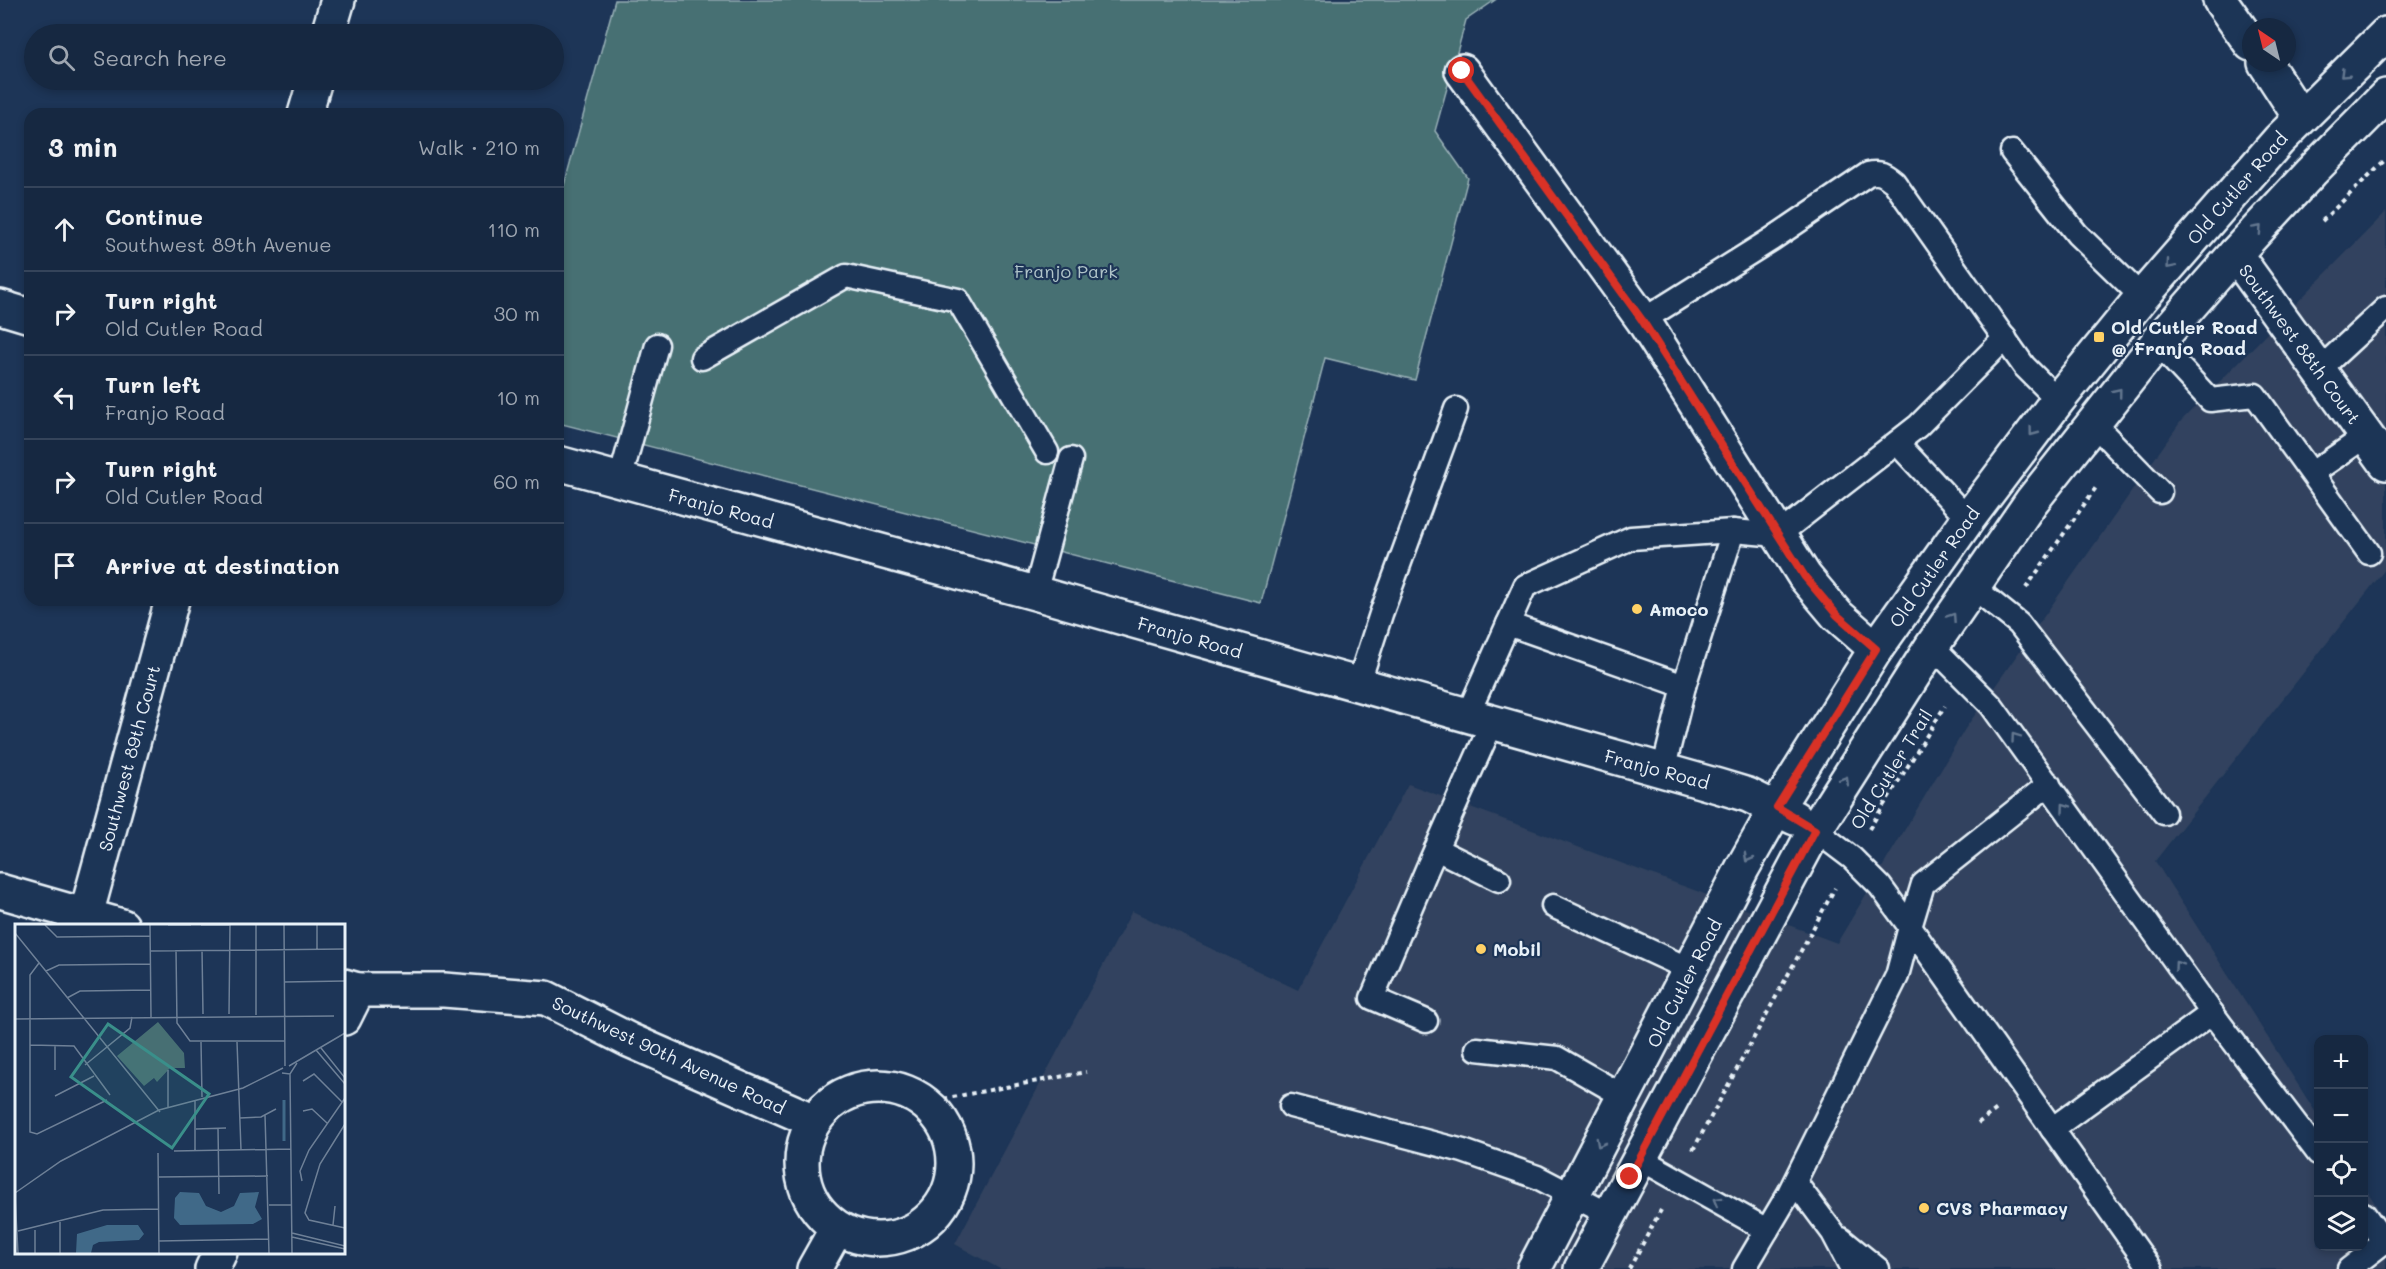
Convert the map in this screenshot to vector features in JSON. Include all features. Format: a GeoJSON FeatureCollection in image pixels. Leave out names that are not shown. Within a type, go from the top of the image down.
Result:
{"type":"FeatureCollection","features":[{"type":"Feature","properties":{"kind":"street"},"geometry":{"type":"LineString","coordinates":[[331,24],[338,0]]}},
{"type":"Feature","properties":{"kind":"street"},"geometry":{"type":"LineString","coordinates":[[2220,0],[2242,31]]}},
{"type":"Feature","properties":{"kind":"street","name":"Old Cutler Road"},"geometry":{"type":"LineString","coordinates":[[1534,1269],[1743,867],[1777,807],[1876,649],[1968,519],[2058,400],[2142,297],[2300,117],[2386,34]]}},
{"type":"Feature","properties":{"kind":"street"},"geometry":{"type":"LineString","coordinates":[[1462,71],[1642,320],[1795,563],[1837,615],[1876,649]]}},
{"type":"Feature","properties":{"kind":"street"},"geometry":{"type":"LineString","coordinates":[[2271,72],[2300,117]]}},
{"type":"Feature","properties":{"kind":"street"},"geometry":{"type":"LineString","coordinates":[[307,108],[312,90]]}},
{"type":"Feature","properties":{"kind":"street"},"geometry":{"type":"LineString","coordinates":[[1581,1269],[1815,830],[1972,587],[2031,502],[2166,334],[2310,172],[2386,96]]}},
{"type":"Feature","properties":{"kind":"street","name":"Southwest 88th Court"},"geometry":{"type":"LineString","coordinates":[[2235,254],[2386,463]]}},
{"type":"Feature","properties":{"kind":"street"},"geometry":{"type":"LineString","coordinates":[[2142,297],[2166,334]]}},
{"type":"Feature","properties":{"kind":"street"},"geometry":{"type":"LineString","coordinates":[[0,307],[24,314]]}},
{"type":"Feature","properties":{"kind":"street","name":"Franjo Road"},"geometry":{"type":"LineString","coordinates":[[564,465],[1035,593],[1748,795],[1777,807],[1815,830]]}},
{"type":"Feature","properties":{"kind":"street","name":"Southwest 89th Court"},"geometry":{"type":"LineString","coordinates":[[86,915],[170,606]]}},
{"type":"Feature","properties":{"kind":"street"},"geometry":{"type":"LineString","coordinates":[[0,891],[115,924]]}},
{"type":"Feature","properties":{"kind":"street"},"geometry":{"type":"LineString","coordinates":[[345,1014],[351,988]]}},
{"type":"Feature","properties":{"kind":"street","name":"Southwest 90th Avenue Road"},"geometry":{"type":"LineString","coordinates":[[351,988],[444,990],[546,998],[629,1040],[814,1121]]}},
{"type":"Feature","properties":{"kind":"street"},"geometry":{"type":"LineString","coordinates":[[878,1086],[903,1090],[926,1102],[943,1121],[952,1145],[954,1171],[947,1196],[932,1216],[911,1232],[886,1239],[860,1238],[837,1228],[819,1212],[806,1191],[801,1167],[804,1142],[814,1121],[831,1102],[854,1090],[878,1086]]}},
{"type":"Feature","properties":{"kind":"street"},"geometry":{"type":"LineString","coordinates":[[814,1269],[837,1228]]}},
{"type":"Feature","properties":{"kind":"street"},"geometry":{"type":"LineString","coordinates":[[212,1269],[219,1254]]}},
{"type":"Feature","properties":{"kind":"lane"},"geometry":{"type":"LineString","coordinates":[[2012,152],[2077,234],[2142,297]]}},
{"type":"Feature","properties":{"kind":"lane"},"geometry":{"type":"LineString","coordinates":[[1642,320],[1772,239],[1868,174],[1878,171],[1894,182],[2024,366],[2058,400]]}},
{"type":"Feature","properties":{"kind":"lane"},"geometry":{"type":"LineString","coordinates":[[702,358],[846,276],[958,300],[1047,452]]}},
{"type":"Feature","properties":{"kind":"lane"},"geometry":{"type":"LineString","coordinates":[[2319,370],[2386,308]]}},
{"type":"Feature","properties":{"kind":"lane"},"geometry":{"type":"LineString","coordinates":[[2166,334],[2183,368],[2210,400],[2256,394],[2369,553]]}},
{"type":"Feature","properties":{"kind":"lane"},"geometry":{"type":"LineString","coordinates":[[1426,1021],[1372,998],[1436,849],[1480,719],[1508,624],[1525,586],[1631,538],[1733,531],[1778,535],[1918,426],[2005,338]]}},
{"type":"Feature","properties":{"kind":"lane"},"geometry":{"type":"LineString","coordinates":[[620,480],[657,345]]}},
{"type":"Feature","properties":{"kind":"lane"},"geometry":{"type":"LineString","coordinates":[[1358,685],[1380,614],[1456,409]]}},
{"type":"Feature","properties":{"kind":"lane"},"geometry":{"type":"LineString","coordinates":[[2093,423],[2160,492]]}},
{"type":"Feature","properties":{"kind":"lane"},"geometry":{"type":"LineString","coordinates":[[2312,473],[2366,436]]}},
{"type":"Feature","properties":{"kind":"lane"},"geometry":{"type":"LineString","coordinates":[[1897,443],[1968,519]]}},
{"type":"Feature","properties":{"kind":"lane"},"geometry":{"type":"LineString","coordinates":[[1035,593],[1071,459]]}},
{"type":"Feature","properties":{"kind":"lane"},"geometry":{"type":"LineString","coordinates":[[1663,771],[1684,686],[1733,531]]}},
{"type":"Feature","properties":{"kind":"lane"},"geometry":{"type":"LineString","coordinates":[[1972,587],[2019,624],[2164,813]]}},
{"type":"Feature","properties":{"kind":"lane"},"geometry":{"type":"LineString","coordinates":[[1508,624],[1684,686]]}},
{"type":"Feature","properties":{"kind":"lane"},"geometry":{"type":"LineString","coordinates":[[1932,646],[1991,705],[2212,1013],[2314,1146]]}},
{"type":"Feature","properties":{"kind":"lane"},"geometry":{"type":"LineString","coordinates":[[1744,1269],[1795,1182],[1898,976],[1923,884],[2049,784]]}},
{"type":"Feature","properties":{"kind":"lane"},"geometry":{"type":"LineString","coordinates":[[1815,830],[1852,858],[1880,886],[2151,1269]]}},
{"type":"Feature","properties":{"kind":"lane"},"geometry":{"type":"LineString","coordinates":[[1436,849],[1499,880]]}},
{"type":"Feature","properties":{"kind":"lane"},"geometry":{"type":"LineString","coordinates":[[1553,906],[1691,970]]}},
{"type":"Feature","properties":{"kind":"lane"},"geometry":{"type":"LineString","coordinates":[[2052,1129],[2212,1013]]}},
{"type":"Feature","properties":{"kind":"lane"},"geometry":{"type":"LineString","coordinates":[[1477,1050],[1557,1058],[1625,1097]]}},
{"type":"Feature","properties":{"kind":"lane"},"geometry":{"type":"LineString","coordinates":[[1291,1106],[1462,1151],[1537,1177],[1610,1215]]}},
{"type":"Feature","properties":{"kind":"lane"},"geometry":{"type":"LineString","coordinates":[[1640,1158],[1767,1230]]}},
{"type":"Feature","properties":{"kind":"lane"},"geometry":{"type":"LineString","coordinates":[[1795,1182],[1833,1233],[1852,1269]]}},
{"type":"Feature","properties":{"kind":"lane"},"geometry":{"type":"LineString","coordinates":[[2349,1269],[2384,1242],[2368,1220]]}},
{"type":"Feature","properties":{"kind":"lane"},"geometry":{"type":"LineString","coordinates":[[1833,1233],[1878,1269]]}},
{"type":"Feature","properties":{"kind":"path"},"geometry":{"type":"LineString","coordinates":[[2006,615],[2122,451]]}},
{"type":"Feature","properties":{"kind":"path","name":"Old Cutler Trail"},"geometry":{"type":"LineString","coordinates":[[1629,1269],[1852,858],[1964,676]]}},
{"type":"Feature","properties":{"kind":"path"},"geometry":{"type":"LineString","coordinates":[[926,1102],[1086,1072]]}},
{"type":"Feature","properties":{"kind":"path"},"geometry":{"type":"LineString","coordinates":[[1978,1123],[2007,1102]]}},
{"type":"Feature","properties":{"kind":"shaded area"},"geometry":{"type":"Polygon","coordinates":[[[2386,212],[2386,568],[2155,861],[2314,1110],[2314,1251],[2368,1251],[2368,1192],[2386,1221],[2386,1269],[1000,1269],[955,1244],[1132,911],[1298,990],[1408,784],[1837,943],[1965,729],[2181,421],[2386,212]]]}},
{"type":"Feature","properties":{"kind":"green space","name":"Franjo Park"},"geometry":{"type":"Polygon","coordinates":[[[615,0],[1495,0],[1466,20],[1435,131],[1468,178],[1415,380],[1325,358],[1261,603],[564,425],[564,185],[615,0]]]}},
{"type":"Feature","properties":{"kind":"place","name":"Old Cutler Road @ Franjo Road"},"geometry":{"type":"Point","coordinates":[2099,337]}},
{"type":"Feature","properties":{"kind":"place","name":"Amoco"},"geometry":{"type":"Point","coordinates":[1637,609]}},
{"type":"Feature","properties":{"kind":"place","name":"Mobil"},"geometry":{"type":"Point","coordinates":[1481,949]}},
{"type":"Feature","properties":{"kind":"place","name":"CVS Pharmacy"},"geometry":{"type":"Point","coordinates":[1924,1208]}},
{"type":"Feature","properties":{"kind":"route"},"geometry":{"type":"LineString","coordinates":[[1462,71],[1642,320],[1805,577],[1837,615],[1876,649],[1777,807],[1815,830],[1630,1177]]}}]}
